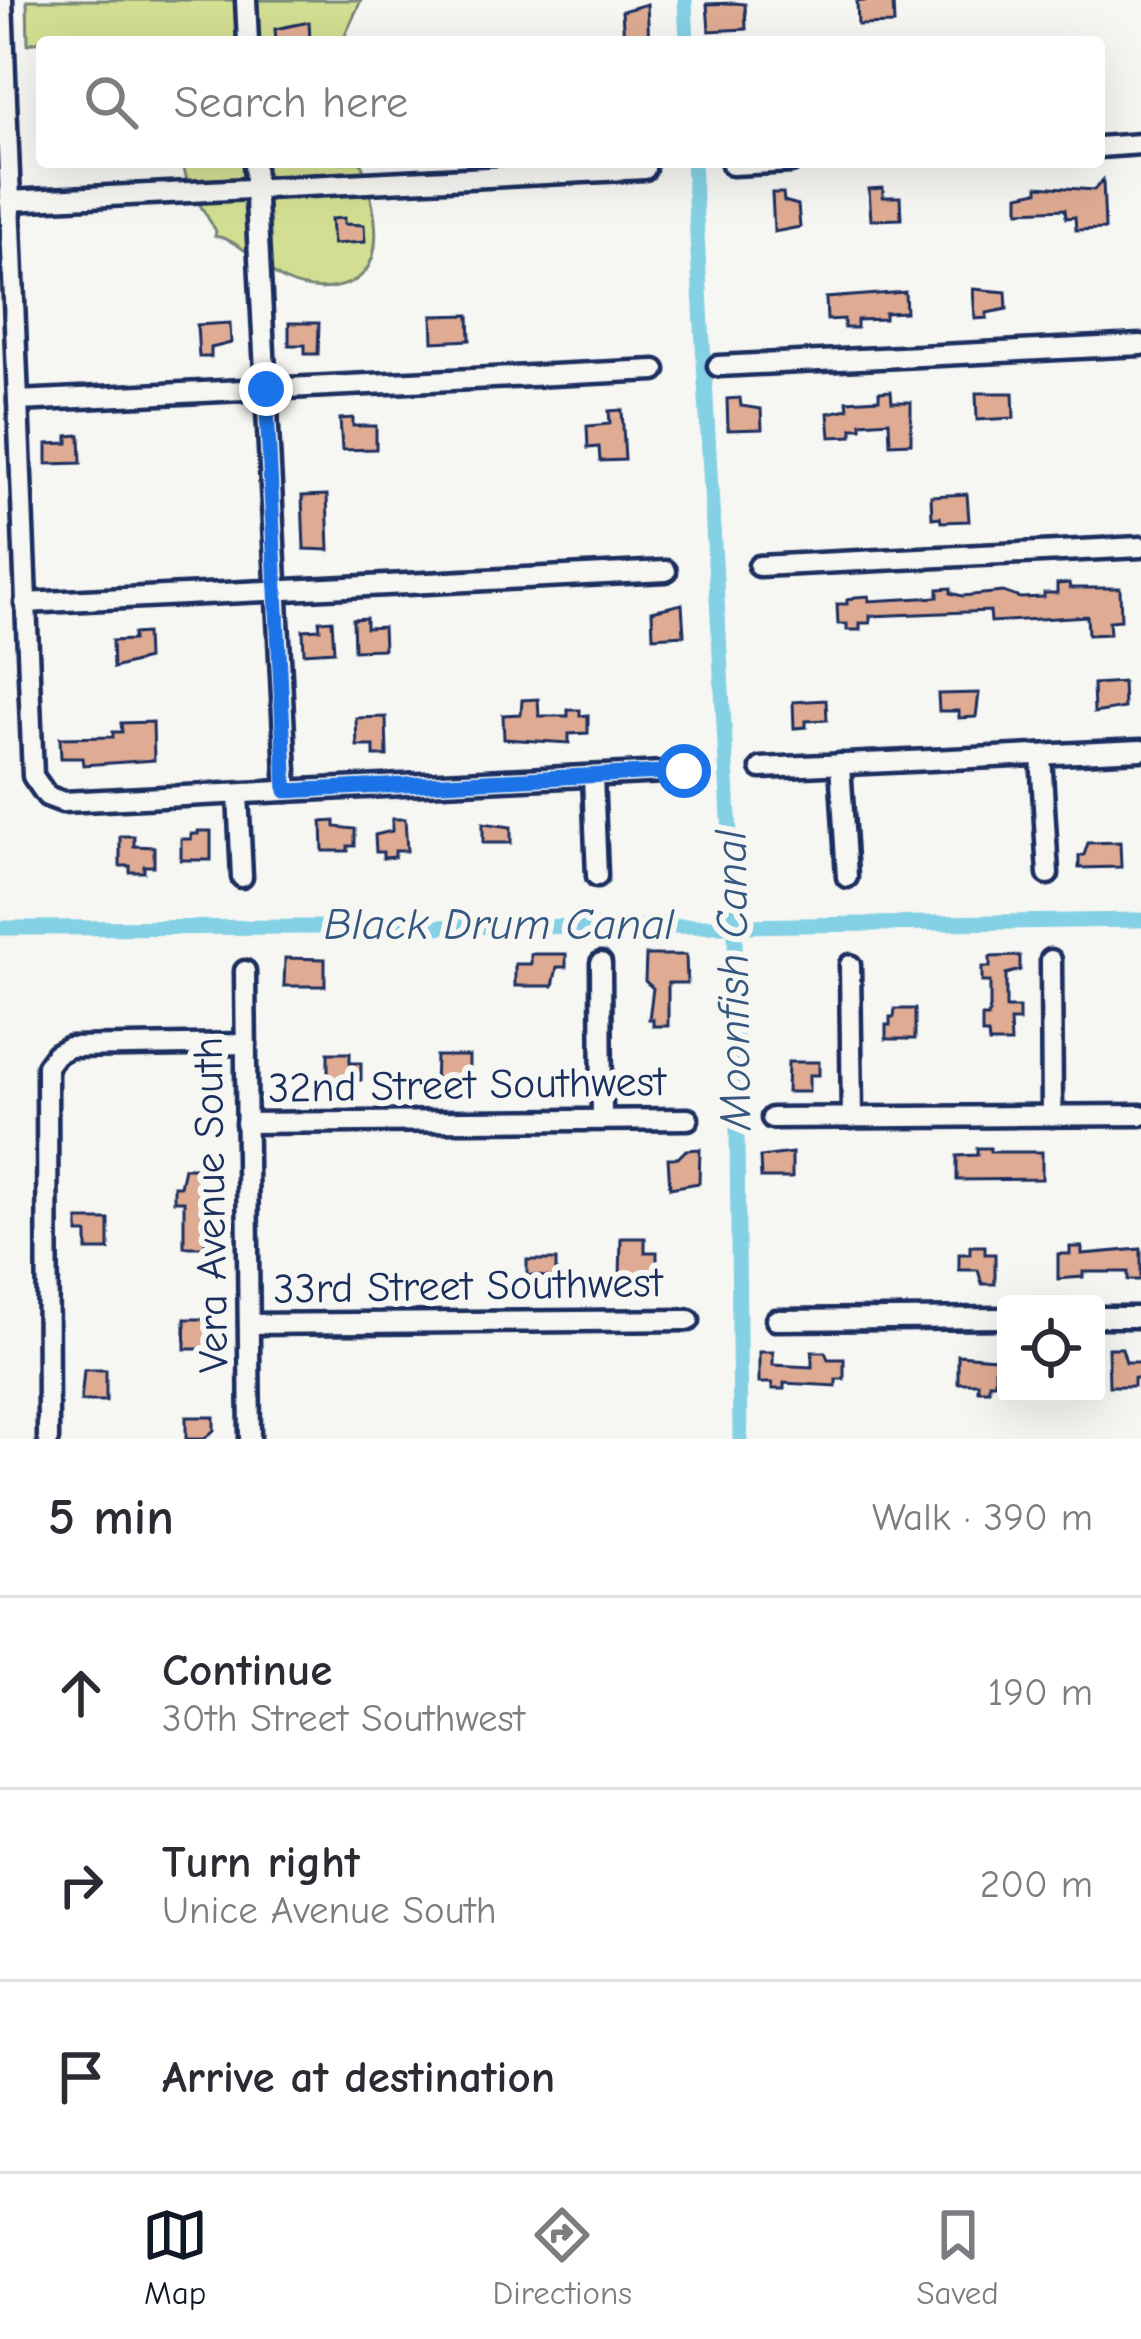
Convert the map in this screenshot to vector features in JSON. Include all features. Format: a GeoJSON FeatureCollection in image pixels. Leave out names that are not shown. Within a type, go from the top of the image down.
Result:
{"type":"FeatureCollection","features":[{"type":"Feature","properties":{"kind":"street"},"geometry":{"type":"LineString","coordinates":[[2,0],[33,776],[47,796],[63,802],[684,771]]}},
{"type":"Feature","properties":{"kind":"street"},"geometry":{"type":"LineString","coordinates":[[246,0],[248,36]]}},
{"type":"Feature","properties":{"kind":"street"},"geometry":{"type":"LineString","coordinates":[[1105,147],[1141,145]]}},
{"type":"Feature","properties":{"kind":"street"},"geometry":{"type":"LineString","coordinates":[[254,168],[286,791]]}},
{"type":"Feature","properties":{"kind":"street"},"geometry":{"type":"LineString","coordinates":[[9,201],[645,169]]}},
{"type":"Feature","properties":{"kind":"street"},"geometry":{"type":"LineString","coordinates":[[718,366],[1141,345]]}},
{"type":"Feature","properties":{"kind":"street"},"geometry":{"type":"LineString","coordinates":[[17,401],[655,370]]}},
{"type":"Feature","properties":{"kind":"street"},"geometry":{"type":"LineString","coordinates":[[759,566],[1141,547]]}},
{"type":"Feature","properties":{"kind":"street"},"geometry":{"type":"LineString","coordinates":[[25,603],[666,571]]}},
{"type":"Feature","properties":{"kind":"street"},"geometry":{"type":"LineString","coordinates":[[761,768],[1141,750]]}},
{"type":"Feature","properties":{"kind":"street"},"geometry":{"type":"LineString","coordinates":[[1041,755],[1048,874]]}},
{"type":"Feature","properties":{"kind":"street"},"geometry":{"type":"LineString","coordinates":[[840,764],[847,877]]}},
{"type":"Feature","properties":{"kind":"street"},"geometry":{"type":"LineString","coordinates":[[593,776],[597,876]]}},
{"type":"Feature","properties":{"kind":"street"},"geometry":{"type":"LineString","coordinates":[[238,794],[242,877]]}},
{"type":"Feature","properties":{"kind":"street"},"geometry":{"type":"LineString","coordinates":[[1052,959],[1052,1116]]}},
{"type":"Feature","properties":{"kind":"street"},"geometry":{"type":"LineString","coordinates":[[601,963],[602,1119]]}},
{"type":"Feature","properties":{"kind":"street"},"geometry":{"type":"LineString","coordinates":[[850,964],[852,1118]]}},
{"type":"Feature","properties":{"kind":"street","name":"Vera Avenue South"},"geometry":{"type":"LineString","coordinates":[[245,971],[250,1439]]}},
{"type":"Feature","properties":{"kind":"street"},"geometry":{"type":"LineString","coordinates":[[48,1439],[47,1066],[69,1047],[246,1044]]}},
{"type":"Feature","properties":{"kind":"street"},"geometry":{"type":"LineString","coordinates":[[772,1118],[1141,1115]]}},
{"type":"Feature","properties":{"kind":"street","name":"32nd Street Southwest"},"geometry":{"type":"LineString","coordinates":[[246,1124],[688,1119]]}},
{"type":"Feature","properties":{"kind":"street"},"geometry":{"type":"LineString","coordinates":[[1105,1318],[1141,1317]]}},
{"type":"Feature","properties":{"kind":"street"},"geometry":{"type":"LineString","coordinates":[[776,1320],[997,1318]]}},
{"type":"Feature","properties":{"kind":"street","name":"33rd Street Southwest"},"geometry":{"type":"LineString","coordinates":[[249,1324],[689,1320]]}},
{"type":"Feature","properties":{"kind":"green space"},"geometry":{"type":"Polygon","coordinates":[[[27,0],[361,0],[345,36],[63,35],[36,36],[36,42],[28,44],[27,0]]]}},
{"type":"Feature","properties":{"kind":"green space"},"geometry":{"type":"Polygon","coordinates":[[[184,168],[363,168],[376,233],[369,266],[358,278],[334,288],[286,281],[234,243],[215,236],[184,168]]]}},
{"type":"Feature","properties":{"kind":"building"},"geometry":{"type":"Polygon","coordinates":[[[893,0],[894,24],[858,25],[857,2],[893,0]]]}},
{"type":"Feature","properties":{"kind":"building"},"geometry":{"type":"Polygon","coordinates":[[[647,4],[649,36],[624,36],[622,11],[647,4]]]}},
{"type":"Feature","properties":{"kind":"building"},"geometry":{"type":"Polygon","coordinates":[[[707,4],[745,4],[746,29],[709,31],[707,4]]]}},
{"type":"Feature","properties":{"kind":"building"},"geometry":{"type":"Polygon","coordinates":[[[309,22],[310,36],[276,36],[275,29],[309,22]]]}},
{"type":"Feature","properties":{"kind":"building"},"geometry":{"type":"Polygon","coordinates":[[[1103,180],[1105,229],[1076,230],[1075,217],[1066,218],[1065,209],[1019,211],[1019,195],[1038,191],[1038,186],[1094,190],[1103,180]]]}},
{"type":"Feature","properties":{"kind":"building"},"geometry":{"type":"Polygon","coordinates":[[[883,188],[883,197],[900,197],[901,219],[871,220],[869,189],[883,188]]]}},
{"type":"Feature","properties":{"kind":"building"},"geometry":{"type":"Polygon","coordinates":[[[772,193],[783,193],[784,201],[798,205],[800,227],[774,232],[772,193]]]}},
{"type":"Feature","properties":{"kind":"building"},"geometry":{"type":"Polygon","coordinates":[[[344,218],[344,224],[364,225],[365,242],[333,244],[331,219],[344,218]]]}},
{"type":"Feature","properties":{"kind":"building"},"geometry":{"type":"Polygon","coordinates":[[[973,289],[1006,292],[1007,309],[975,319],[973,289]]]}},
{"type":"Feature","properties":{"kind":"building"},"geometry":{"type":"Polygon","coordinates":[[[905,292],[906,312],[857,320],[857,328],[844,328],[844,319],[827,320],[826,298],[905,292]]]}},
{"type":"Feature","properties":{"kind":"building"},"geometry":{"type":"Polygon","coordinates":[[[469,315],[470,340],[433,342],[432,316],[469,315]]]}},
{"type":"Feature","properties":{"kind":"building"},"geometry":{"type":"Polygon","coordinates":[[[230,323],[231,343],[211,348],[211,357],[199,357],[197,325],[230,323]]]}},
{"type":"Feature","properties":{"kind":"building"},"geometry":{"type":"Polygon","coordinates":[[[289,323],[319,323],[318,354],[305,354],[305,345],[289,345],[289,323]]]}},
{"type":"Feature","properties":{"kind":"building"},"geometry":{"type":"Polygon","coordinates":[[[891,391],[892,402],[911,402],[911,443],[890,444],[889,421],[861,423],[861,428],[852,428],[852,436],[830,437],[828,413],[848,409],[847,401],[879,399],[879,392],[891,391]]]}},
{"type":"Feature","properties":{"kind":"building"},"geometry":{"type":"Polygon","coordinates":[[[976,393],[1013,393],[1014,418],[977,420],[976,393]]]}},
{"type":"Feature","properties":{"kind":"building"},"geometry":{"type":"Polygon","coordinates":[[[740,398],[741,406],[761,409],[762,429],[728,430],[727,399],[740,398]]]}},
{"type":"Feature","properties":{"kind":"building"},"geometry":{"type":"Polygon","coordinates":[[[622,410],[625,460],[600,461],[599,447],[588,448],[587,426],[610,424],[609,411],[622,410]]]}},
{"type":"Feature","properties":{"kind":"building"},"geometry":{"type":"Polygon","coordinates":[[[353,418],[353,426],[376,426],[376,449],[342,450],[340,419],[353,418]]]}},
{"type":"Feature","properties":{"kind":"building"},"geometry":{"type":"Polygon","coordinates":[[[80,435],[81,463],[47,464],[47,444],[68,443],[68,436],[80,435]]]}},
{"type":"Feature","properties":{"kind":"building"},"geometry":{"type":"Polygon","coordinates":[[[967,494],[969,521],[932,518],[931,496],[967,494]]]}},
{"type":"Feature","properties":{"kind":"building"},"geometry":{"type":"Polygon","coordinates":[[[327,495],[329,550],[304,549],[302,496],[327,495]]]}},
{"type":"Feature","properties":{"kind":"building"},"geometry":{"type":"Polygon","coordinates":[[[1069,583],[1070,588],[1120,588],[1121,620],[1109,621],[1110,634],[1088,635],[1087,616],[991,622],[990,611],[870,616],[870,623],[860,623],[860,630],[838,624],[837,604],[847,604],[855,597],[869,596],[869,601],[938,597],[938,589],[951,588],[951,593],[962,596],[1003,592],[1020,598],[1044,597],[1044,593],[1057,593],[1057,584],[1069,583]]]}},
{"type":"Feature","properties":{"kind":"building"},"geometry":{"type":"Polygon","coordinates":[[[682,604],[684,635],[653,637],[652,611],[682,604]]]}},
{"type":"Feature","properties":{"kind":"building"},"geometry":{"type":"Polygon","coordinates":[[[366,618],[366,628],[383,627],[384,649],[354,650],[353,619],[366,618]]]}},
{"type":"Feature","properties":{"kind":"building"},"geometry":{"type":"Polygon","coordinates":[[[332,620],[334,651],[304,653],[303,630],[320,629],[319,621],[332,620]]]}},
{"type":"Feature","properties":{"kind":"building"},"geometry":{"type":"Polygon","coordinates":[[[146,633],[147,659],[113,668],[112,641],[133,640],[133,634],[146,633]]]}},
{"type":"Feature","properties":{"kind":"building"},"geometry":{"type":"Polygon","coordinates":[[[1123,682],[1124,708],[1094,713],[1093,684],[1123,682]]]}},
{"type":"Feature","properties":{"kind":"building"},"geometry":{"type":"Polygon","coordinates":[[[979,693],[976,717],[959,718],[959,711],[939,711],[938,694],[979,693]]]}},
{"type":"Feature","properties":{"kind":"building"},"geometry":{"type":"Polygon","coordinates":[[[538,699],[539,716],[568,716],[568,710],[588,715],[588,733],[569,734],[569,743],[504,739],[503,715],[521,714],[522,700],[538,699]]]}},
{"type":"Feature","properties":{"kind":"building"},"geometry":{"type":"Polygon","coordinates":[[[826,700],[827,720],[806,721],[806,727],[794,728],[793,702],[826,700]]]}},
{"type":"Feature","properties":{"kind":"building"},"geometry":{"type":"Polygon","coordinates":[[[386,717],[387,756],[374,756],[374,746],[357,746],[356,718],[386,717]]]}},
{"type":"Feature","properties":{"kind":"building"},"geometry":{"type":"Polygon","coordinates":[[[153,722],[154,760],[83,765],[82,758],[61,758],[60,738],[113,737],[113,732],[122,732],[121,723],[153,722]]]}},
{"type":"Feature","properties":{"kind":"building"},"geometry":{"type":"Polygon","coordinates":[[[392,819],[405,819],[407,851],[383,858],[383,852],[376,852],[375,835],[392,831],[392,819]]]}},
{"type":"Feature","properties":{"kind":"building"},"geometry":{"type":"Polygon","coordinates":[[[335,821],[335,827],[355,829],[355,846],[348,846],[348,851],[323,851],[322,822],[335,821]]]}},
{"type":"Feature","properties":{"kind":"building"},"geometry":{"type":"Polygon","coordinates":[[[483,823],[511,827],[511,843],[483,843],[483,823]]]}},
{"type":"Feature","properties":{"kind":"building"},"geometry":{"type":"Polygon","coordinates":[[[198,831],[211,831],[211,860],[181,860],[181,839],[191,839],[198,831]]]}},
{"type":"Feature","properties":{"kind":"building"},"geometry":{"type":"Polygon","coordinates":[[[120,836],[134,836],[134,846],[154,847],[154,866],[130,872],[130,866],[120,866],[120,836]]]}},
{"type":"Feature","properties":{"kind":"building"},"geometry":{"type":"Polygon","coordinates":[[[1120,842],[1121,867],[1079,868],[1079,856],[1088,843],[1120,842]]]}},
{"type":"Feature","properties":{"kind":"building"},"geometry":{"type":"Polygon","coordinates":[[[531,954],[566,954],[566,967],[557,967],[553,986],[515,986],[515,964],[531,964],[531,954]]]}},
{"type":"Feature","properties":{"kind":"building"},"geometry":{"type":"Polygon","coordinates":[[[646,955],[686,955],[687,983],[668,983],[668,1026],[653,1026],[649,1019],[653,988],[645,981],[646,955]]]}},
{"type":"Feature","properties":{"kind":"building"},"geometry":{"type":"Polygon","coordinates":[[[1020,956],[1020,970],[1006,974],[1006,1008],[1019,1008],[1019,1021],[1010,1021],[1011,1043],[989,1043],[988,1034],[982,1034],[982,1017],[988,1017],[990,982],[982,982],[982,967],[990,967],[990,957],[1020,956]]]}},
{"type":"Feature","properties":{"kind":"building"},"geometry":{"type":"Polygon","coordinates":[[[285,958],[325,959],[325,986],[284,986],[285,958]]]}},
{"type":"Feature","properties":{"kind":"building"},"geometry":{"type":"Polygon","coordinates":[[[895,1009],[915,1009],[915,1039],[886,1039],[886,1025],[895,1009]]]}},
{"type":"Feature","properties":{"kind":"building"},"geometry":{"type":"Polygon","coordinates":[[[328,1053],[350,1053],[350,1063],[361,1063],[361,1080],[341,1083],[341,1089],[328,1088],[328,1053]]]}},
{"type":"Feature","properties":{"kind":"building"},"geometry":{"type":"Polygon","coordinates":[[[436,1056],[469,1056],[469,1076],[449,1080],[449,1087],[435,1087],[436,1056]]]}},
{"type":"Feature","properties":{"kind":"building"},"geometry":{"type":"Polygon","coordinates":[[[788,1062],[819,1062],[819,1075],[809,1075],[809,1092],[787,1092],[788,1062]]]}},
{"type":"Feature","properties":{"kind":"building"},"geometry":{"type":"Polygon","coordinates":[[[977,1148],[1042,1152],[1042,1179],[957,1180],[957,1156],[977,1155],[977,1148]]]}},
{"type":"Feature","properties":{"kind":"building"},"geometry":{"type":"Polygon","coordinates":[[[700,1149],[699,1183],[670,1188],[668,1158],[700,1149]]]}},
{"type":"Feature","properties":{"kind":"building"},"geometry":{"type":"Polygon","coordinates":[[[792,1153],[792,1178],[761,1178],[760,1157],[792,1153]]]}},
{"type":"Feature","properties":{"kind":"building"},"geometry":{"type":"Polygon","coordinates":[[[184,1168],[202,1168],[207,1217],[214,1217],[214,1230],[205,1238],[205,1247],[184,1247],[184,1201],[174,1201],[174,1186],[180,1186],[184,1168]]]}},
{"type":"Feature","properties":{"kind":"building"},"geometry":{"type":"Polygon","coordinates":[[[78,1220],[109,1220],[109,1250],[87,1250],[87,1233],[78,1233],[78,1220]]]}},
{"type":"Feature","properties":{"kind":"building"},"geometry":{"type":"Polygon","coordinates":[[[621,1238],[645,1238],[645,1252],[657,1252],[657,1282],[620,1278],[621,1238]]]}},
{"type":"Feature","properties":{"kind":"building"},"geometry":{"type":"Polygon","coordinates":[[[970,1246],[985,1246],[985,1254],[995,1254],[995,1284],[982,1284],[978,1270],[959,1270],[959,1254],[970,1254],[970,1246]]]}},
{"type":"Feature","properties":{"kind":"building"},"geometry":{"type":"Polygon","coordinates":[[[1070,1247],[1082,1247],[1082,1254],[1141,1249],[1141,1280],[1128,1280],[1128,1272],[1083,1272],[1083,1277],[1058,1279],[1058,1254],[1070,1254],[1070,1247]]]}},
{"type":"Feature","properties":{"kind":"building"},"geometry":{"type":"Polygon","coordinates":[[[527,1260],[556,1260],[556,1278],[527,1275],[527,1260]]]}},
{"type":"Feature","properties":{"kind":"building"},"geometry":{"type":"Polygon","coordinates":[[[185,1319],[215,1319],[215,1332],[206,1340],[206,1349],[185,1349],[185,1319]]]}},
{"type":"Feature","properties":{"kind":"building"},"geometry":{"type":"Polygon","coordinates":[[[1108,1348],[1122,1348],[1126,1362],[1141,1362],[1141,1378],[1134,1378],[1134,1386],[1109,1386],[1108,1348]]]}},
{"type":"Feature","properties":{"kind":"building"},"geometry":{"type":"Polygon","coordinates":[[[759,1352],[773,1352],[773,1365],[812,1367],[812,1352],[825,1352],[828,1359],[844,1359],[844,1379],[836,1379],[836,1386],[784,1383],[784,1389],[772,1389],[772,1383],[759,1383],[759,1352]]]}},
{"type":"Feature","properties":{"kind":"building"},"geometry":{"type":"Polygon","coordinates":[[[958,1355],[995,1358],[995,1383],[989,1383],[989,1390],[978,1390],[978,1383],[958,1383],[958,1355]]]}},
{"type":"Feature","properties":{"kind":"building"},"geometry":{"type":"Polygon","coordinates":[[[84,1370],[106,1370],[106,1401],[81,1401],[84,1370]]]}},
{"type":"Feature","properties":{"kind":"building"},"geometry":{"type":"Polygon","coordinates":[[[186,1417],[214,1417],[214,1430],[204,1439],[186,1439],[186,1417]]]}},
{"type":"Feature","properties":{"kind":"waterway","name":"Moonfish Canal"},"geometry":{"type":"LineString","coordinates":[[685,0],[687,36]]}},
{"type":"Feature","properties":{"kind":"waterway","name":"Moonfish Canal"},"geometry":{"type":"LineString","coordinates":[[693,168],[735,926],[740,1439]]}},
{"type":"Feature","properties":{"kind":"waterway","name":"Black Drum Canal"},"geometry":{"type":"LineString","coordinates":[[0,928],[1141,920]]}},
{"type":"Feature","properties":{"kind":"route"},"geometry":{"type":"LineString","coordinates":[[266,389],[286,791],[684,771]]}}]}
